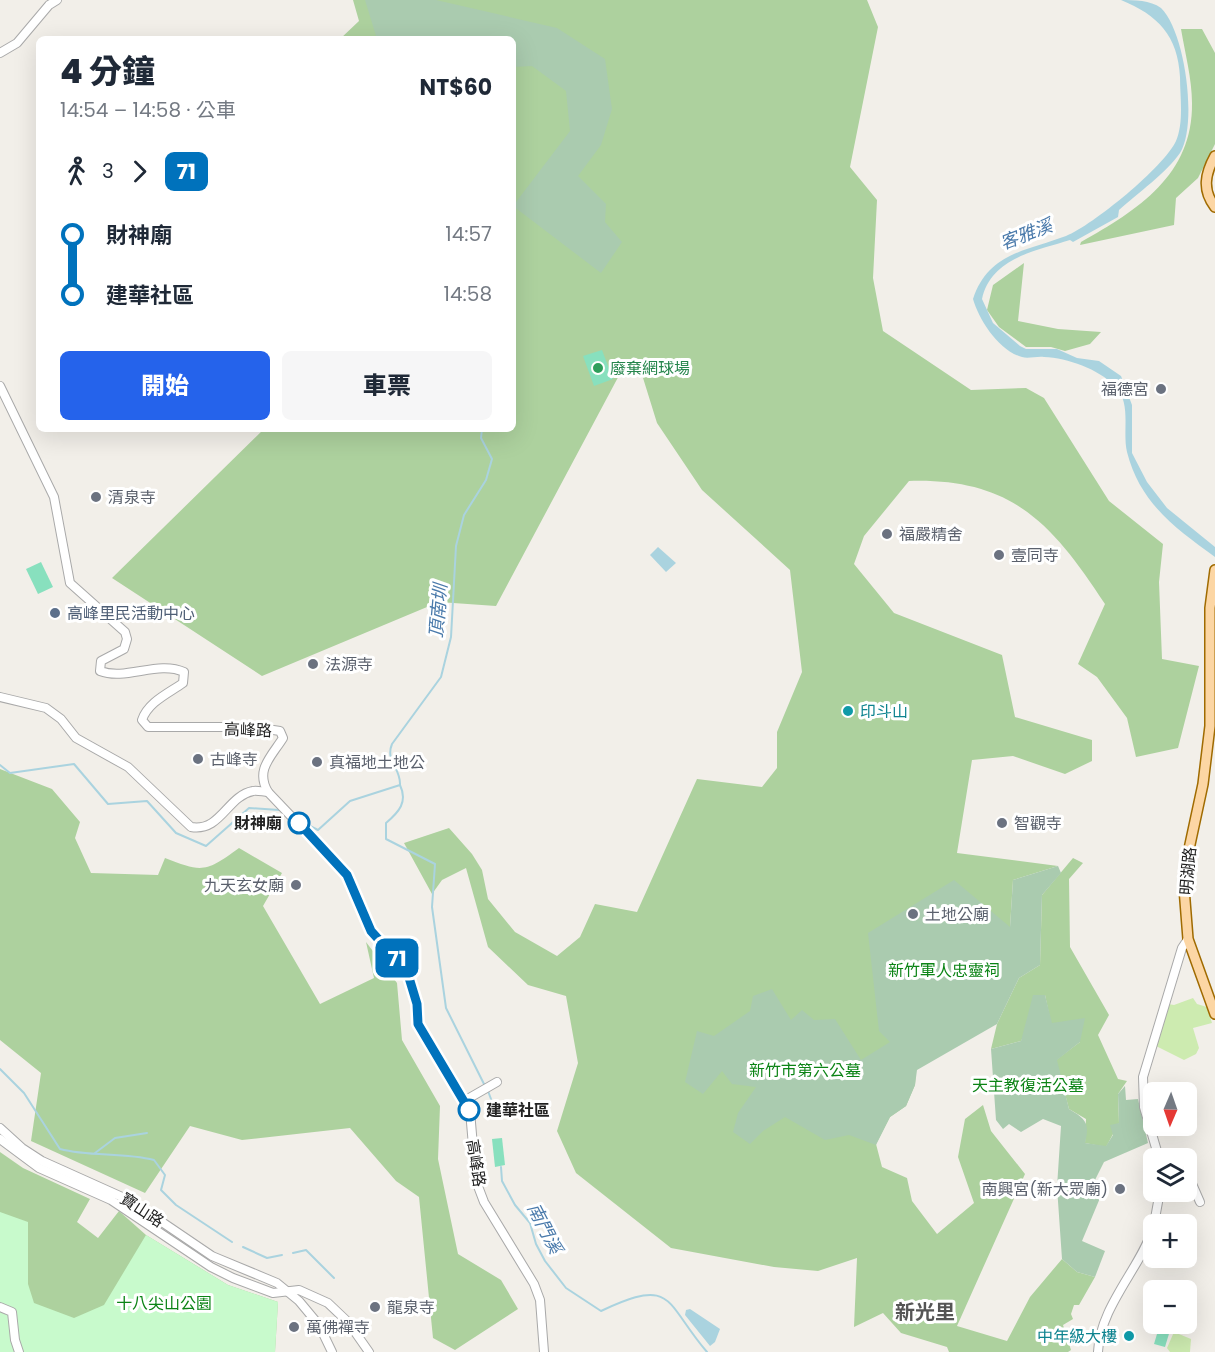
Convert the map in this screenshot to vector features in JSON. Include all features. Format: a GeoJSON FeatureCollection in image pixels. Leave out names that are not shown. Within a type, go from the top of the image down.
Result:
{"type":"FeatureCollection","features":[{"type":"Feature","properties":{"kind":"main road"},"geometry":{"type":"LineString","coordinates":[[1215,156],[1206,183],[1208,196],[1215,207]]}},
{"type":"Feature","properties":{"kind":"main road","name":"明湖路"},"geometry":{"type":"LineString","coordinates":[[1188,939],[1184,888],[1186,863],[1203,784],[1210,726],[1214,573]]}},
{"type":"Feature","properties":{"kind":"main road"},"geometry":{"type":"LineString","coordinates":[[1188,939],[1215,1014]]}},
{"type":"Feature","properties":{"kind":"street"},"geometry":{"type":"LineString","coordinates":[[0,53],[17,43],[49,5],[57,0]]}},
{"type":"Feature","properties":{"kind":"street","name":"高峰路"},"geometry":{"type":"LineString","coordinates":[[0,386],[54,497],[70,583],[125,632],[127,639],[124,649],[102,661],[100,671],[115,673],[170,669],[184,672],[183,683],[154,703],[144,714],[142,720],[148,727],[253,728],[280,731],[283,738],[261,777],[268,792],[347,875],[371,931],[407,971],[417,1004],[418,1024],[470,1111],[476,1181],[484,1202],[534,1284],[540,1300],[544,1352]]}},
{"type":"Feature","properties":{"kind":"street"},"geometry":{"type":"LineString","coordinates":[[0,697],[46,708],[61,718],[76,738],[128,767],[191,827],[201,828],[211,825],[241,797],[253,791],[268,792]]}},
{"type":"Feature","properties":{"kind":"street","name":"明湖路"},"geometry":{"type":"LineString","coordinates":[[1156,1148],[1144,1107],[1143,1077],[1179,958],[1188,939]]}},
{"type":"Feature","properties":{"kind":"street"},"geometry":{"type":"LineString","coordinates":[[464,1101],[496,1082]]}},
{"type":"Feature","properties":{"kind":"street","name":"寶山路"},"geometry":{"type":"LineString","coordinates":[[0,1128],[22,1148],[42,1161],[131,1202],[212,1256],[277,1283],[299,1301],[319,1325],[332,1352]]}},
{"type":"Feature","properties":{"kind":"street","name":"寶山路"},"geometry":{"type":"LineString","coordinates":[[0,1139],[39,1168],[111,1200],[133,1213],[211,1267],[273,1293],[284,1291]]}},
{"type":"Feature","properties":{"kind":"street"},"geometry":{"type":"LineString","coordinates":[[1197,1195],[1200,1202]]}},
{"type":"Feature","properties":{"kind":"street"},"geometry":{"type":"LineString","coordinates":[[1098,1352],[1106,1317],[1143,1252]]}},
{"type":"Feature","properties":{"kind":"street"},"geometry":{"type":"LineString","coordinates":[[284,1291],[299,1290],[335,1308],[369,1352]]}},
{"type":"Feature","properties":{"kind":"street"},"geometry":{"type":"LineString","coordinates":[[0,1307],[12,1312],[15,1340],[19,1352]]}},
{"type":"Feature","properties":{"kind":"green space"},"geometry":{"type":"Polygon","coordinates":[[[353,0],[867,0],[878,27],[850,167],[877,200],[873,278],[883,331],[971,390],[1026,388],[1044,398],[1109,501],[1163,544],[1159,582],[1162,659],[1199,666],[1178,748],[1136,757],[1127,718],[1097,677],[1078,664],[1105,604],[1066,550],[1026,511],[1002,497],[976,488],[945,482],[909,481],[864,536],[854,564],[894,613],[1002,655],[1015,717],[1092,740],[1092,761],[1065,774],[1013,756],[972,760],[957,853],[1058,866],[1013,880],[1010,927],[916,1070],[915,1085],[906,1106],[890,1117],[876,1144],[882,1167],[907,1178],[912,1201],[937,1234],[974,1203],[958,1157],[965,1119],[983,1105],[991,1131],[1025,1174],[957,1326],[1007,1341],[1030,1297],[1062,1259],[1077,1272],[1095,1277],[1079,1305],[1074,1305],[1071,1314],[1073,1319],[1063,1325],[1071,1350],[1068,1352],[949,1352],[947,1347],[901,1333],[883,1313],[854,1327],[857,1258],[818,1271],[774,1267],[671,1248],[576,1173],[557,1131],[578,1063],[566,996],[528,985],[488,947],[466,868],[442,880],[432,894],[404,843],[449,828],[472,854],[482,870],[488,899],[515,932],[557,956],[580,937],[595,904],[637,912],[697,779],[762,787],[777,768],[777,732],[802,672],[790,570],[702,490],[657,423],[639,365],[623,368],[496,606],[439,602],[262,676],[112,578],[261,432],[516,432],[516,36],[343,36],[359,21],[353,0]]]}},
{"type":"Feature","properties":{"kind":"green space"},"geometry":{"type":"Polygon","coordinates":[[[365,0],[436,0],[557,28],[605,59],[612,109],[601,145],[578,176],[606,204],[605,222],[622,242],[601,273],[516,208],[516,202],[570,131],[566,91],[532,66],[516,67],[516,36],[376,36],[365,0]]]}},
{"type":"Feature","properties":{"kind":"green space"},"geometry":{"type":"Polygon","coordinates":[[[1181,29],[1202,29],[1215,53],[1215,144],[1198,178],[1176,198],[1174,225],[1080,245],[1081,242],[1123,217],[1158,188],[1183,151],[1190,128],[1192,94],[1181,29]]]}},
{"type":"Feature","properties":{"kind":"green space"},"geometry":{"type":"Polygon","coordinates":[[[1024,263],[1018,321],[1058,329],[1101,332],[1090,344],[1065,351],[1051,347],[1026,347],[999,327],[987,310],[993,285],[1024,263]]]}},
{"type":"Feature","properties":{"kind":"green space","name":"廢棄網球場"},"geometry":{"type":"Polygon","coordinates":[[[602,350],[613,379],[594,386],[583,356],[602,350]]]}},
{"type":"Feature","properties":{"kind":"green space"},"geometry":{"type":"Polygon","coordinates":[[[41,562],[53,587],[38,594],[26,569],[41,562]]]}},
{"type":"Feature","properties":{"kind":"green space"},"geometry":{"type":"Polygon","coordinates":[[[0,769],[52,789],[80,822],[75,838],[91,873],[158,875],[165,858],[188,866],[204,868],[219,862],[239,848],[282,873],[263,906],[320,1004],[374,978],[366,942],[397,983],[402,1040],[440,1106],[438,1159],[458,1254],[501,1280],[518,1309],[455,1350],[433,1338],[419,1197],[396,1181],[350,1128],[242,1140],[190,1126],[145,1193],[31,1141],[41,1073],[0,1040],[0,769]]]}},
{"type":"Feature","properties":{"kind":"green space"},"geometry":{"type":"Polygon","coordinates":[[[1073,858],[1083,863],[1069,879],[1070,947],[1109,1015],[1098,1035],[1118,1079],[1127,1081],[1118,1094],[1119,1123],[1106,1147],[1085,1143],[1086,1119],[1069,1109],[1056,1060],[1080,1042],[1051,1023],[1045,995],[1021,1041],[991,1049],[997,1024],[1019,978],[1040,965],[1042,895],[1073,858]]]}},
{"type":"Feature","properties":{"kind":"green space"},"geometry":{"type":"Polygon","coordinates":[[[1058,866],[1061,873],[1042,895],[1040,965],[1019,978],[997,1024],[917,1070],[915,1085],[906,1106],[890,1117],[876,1145],[849,1135],[825,1140],[785,1117],[763,1131],[750,1144],[733,1132],[738,1113],[756,1087],[732,1084],[722,1071],[703,1094],[685,1082],[697,1031],[714,1036],[750,1011],[753,996],[772,989],[791,1020],[802,1010],[814,1020],[835,1019],[861,1060],[890,1042],[879,1031],[868,933],[954,880],[1010,927],[1013,880],[1058,866]]]}},
{"type":"Feature","properties":{"kind":"green space","name":"天主教復活公墓"},"geometry":{"type":"Polygon","coordinates":[[[1033,995],[1045,995],[1052,1023],[1085,1018],[1080,1042],[1057,1060],[1069,1109],[1083,1119],[1087,1126],[1085,1143],[1106,1146],[1113,1135],[1110,1125],[1119,1123],[1118,1094],[1125,1086],[1126,1100],[1138,1099],[1143,1121],[1143,1136],[1146,1136],[1148,1143],[1104,1162],[1089,1192],[1100,1198],[1082,1241],[1105,1251],[1095,1277],[1077,1272],[1062,1259],[1057,1187],[1061,1126],[1043,1119],[1021,1132],[1009,1124],[1003,1129],[996,1120],[991,1049],[1021,1041],[1033,995]]]}},
{"type":"Feature","properties":{"kind":"green space"},"geometry":{"type":"Polygon","coordinates":[[[1193,998],[1197,1004],[1207,1007],[1212,1023],[1193,1028],[1199,1048],[1196,1054],[1184,1060],[1156,1046],[1168,1004],[1174,1005],[1193,998]]]}},
{"type":"Feature","properties":{"kind":"green space"},"geometry":{"type":"Polygon","coordinates":[[[502,1138],[505,1165],[495,1167],[492,1139],[502,1138]]]}},
{"type":"Feature","properties":{"kind":"green space","name":"十八尖山公園"},"geometry":{"type":"Polygon","coordinates":[[[0,1152],[23,1168],[90,1199],[77,1222],[98,1238],[119,1211],[146,1235],[228,1285],[278,1302],[275,1352],[0,1352],[0,1152]]]}},
{"type":"Feature","properties":{"kind":"green space","name":"十八尖山公園"},"geometry":{"type":"Polygon","coordinates":[[[0,1212],[28,1222],[28,1284],[34,1303],[74,1318],[104,1305],[146,1235],[228,1285],[278,1302],[275,1352],[0,1352],[0,1212]]]}},
{"type":"Feature","properties":{"kind":"green space"},"geometry":{"type":"Polygon","coordinates":[[[1157,1334],[1169,1334],[1165,1347],[1154,1344],[1157,1334]]]}},
{"type":"Feature","properties":{"kind":"green space"},"geometry":{"type":"Polygon","coordinates":[[[1173,1334],[1191,1339],[1190,1352],[1170,1352],[1167,1348],[1173,1334]]]}},
{"type":"Feature","properties":{"kind":"water","name":"客雅溪"},"geometry":{"type":"Polygon","coordinates":[[[1121,0],[1137,0],[1157,5],[1169,20],[1177,36],[1188,100],[1188,121],[1180,153],[1160,175],[1119,210],[1118,217],[1073,242],[1070,240],[1016,258],[995,274],[987,285],[982,299],[993,323],[1020,346],[1026,349],[1057,349],[1077,358],[1099,361],[1121,376],[1132,405],[1132,453],[1147,482],[1167,508],[1215,547],[1215,557],[1186,536],[1161,513],[1141,486],[1127,452],[1125,409],[1115,386],[1100,374],[1073,362],[1041,357],[1024,358],[1014,354],[991,334],[973,299],[988,272],[998,263],[1023,250],[1066,236],[1093,220],[1143,180],[1176,141],[1181,110],[1180,77],[1175,50],[1164,29],[1155,20],[1121,0]]]}},
{"type":"Feature","properties":{"kind":"water"},"geometry":{"type":"Polygon","coordinates":[[[658,547],[676,563],[666,572],[650,555],[658,547]]]}},
{"type":"Feature","properties":{"kind":"water"},"geometry":{"type":"Polygon","coordinates":[[[690,1309],[720,1329],[715,1342],[710,1346],[685,1315],[686,1310],[690,1309]]]}},
{"type":"Feature","properties":{"kind":"waterway","name":"頂南圳"},"geometry":{"type":"LineString","coordinates":[[400,785],[390,750],[441,677],[451,637],[456,546],[464,515],[486,480],[492,459],[481,438],[482,432]]}},
{"type":"Feature","properties":{"kind":"waterway"},"geometry":{"type":"LineString","coordinates":[[0,765],[10,773],[74,764],[108,804],[147,801],[176,833],[206,846],[249,808],[279,810]]}},
{"type":"Feature","properties":{"kind":"waterway"},"geometry":{"type":"LineString","coordinates":[[302,822],[318,830],[350,801],[400,785],[403,802],[395,815],[386,823],[386,839],[435,864],[432,907],[446,1008],[485,1086]]}},
{"type":"Feature","properties":{"kind":"waterway"},"geometry":{"type":"LineString","coordinates":[[0,1069],[24,1093],[60,1149],[154,1160],[165,1175],[161,1190],[176,1205],[232,1242]]}},
{"type":"Feature","properties":{"kind":"waterway"},"geometry":{"type":"LineString","coordinates":[[488,1091],[491,1099]]}},
{"type":"Feature","properties":{"kind":"waterway"},"geometry":{"type":"LineString","coordinates":[[95,1153],[115,1138],[147,1133]]}},
{"type":"Feature","properties":{"kind":"waterway","name":"南門溪"},"geometry":{"type":"LineString","coordinates":[[501,1167],[502,1181],[515,1205],[530,1223],[536,1244],[545,1261],[566,1288],[601,1311],[625,1301],[656,1295],[666,1300],[674,1308],[707,1352]]}},
{"type":"Feature","properties":{"kind":"waterway"},"geometry":{"type":"LineString","coordinates":[[243,1247],[267,1258],[282,1255]]}},
{"type":"Feature","properties":{"kind":"waterway"},"geometry":{"type":"LineString","coordinates":[[293,1253],[306,1250],[334,1278]]}},
{"type":"Feature","properties":{"kind":"bus line","name":"71"},"geometry":{"type":"LineString","coordinates":[[299,823],[347,875],[371,931],[407,971],[417,1004],[418,1024],[469,1110]]}},
{"type":"Feature","properties":{"kind":"place","name":"廢棄網球場"},"geometry":{"type":"Point","coordinates":[598,368]}},
{"type":"Feature","properties":{"kind":"place","name":"福德宮"},"geometry":{"type":"Point","coordinates":[1161,389]}},
{"type":"Feature","properties":{"kind":"place","name":"清泉寺"},"geometry":{"type":"Point","coordinates":[96,497]}},
{"type":"Feature","properties":{"kind":"place","name":"福嚴精舍"},"geometry":{"type":"Point","coordinates":[887,534]}},
{"type":"Feature","properties":{"kind":"place","name":"壹同寺"},"geometry":{"type":"Point","coordinates":[999,555]}},
{"type":"Feature","properties":{"kind":"place","name":"高峰里民活動中心"},"geometry":{"type":"Point","coordinates":[55,613]}},
{"type":"Feature","properties":{"kind":"place","name":"法源寺"},"geometry":{"type":"Point","coordinates":[313,664]}},
{"type":"Feature","properties":{"kind":"place","name":"印斗山"},"geometry":{"type":"Point","coordinates":[848,711]}},
{"type":"Feature","properties":{"kind":"place","name":"古峰寺"},"geometry":{"type":"Point","coordinates":[198,759]}},
{"type":"Feature","properties":{"kind":"place","name":"真福地土地公"},"geometry":{"type":"Point","coordinates":[317,762]}},
{"type":"Feature","properties":{"kind":"place","name":"財神廟"},"geometry":{"type":"Point","coordinates":[299,823]}},
{"type":"Feature","properties":{"kind":"place","name":"智觀寺"},"geometry":{"type":"Point","coordinates":[1002,823]}},
{"type":"Feature","properties":{"kind":"place","name":"九天玄女廟"},"geometry":{"type":"Point","coordinates":[296,885]}},
{"type":"Feature","properties":{"kind":"place","name":"土地公廟"},"geometry":{"type":"Point","coordinates":[913,914]}},
{"type":"Feature","properties":{"kind":"place","name":"建華社區"},"geometry":{"type":"Point","coordinates":[469,1110]}},
{"type":"Feature","properties":{"kind":"place","name":"南興宮(新大眾廟)"},"geometry":{"type":"Point","coordinates":[1120,1189]}},
{"type":"Feature","properties":{"kind":"place","name":"龍泉寺"},"geometry":{"type":"Point","coordinates":[375,1307]}},
{"type":"Feature","properties":{"kind":"place","name":"萬佛禪寺"},"geometry":{"type":"Point","coordinates":[294,1327]}},
{"type":"Feature","properties":{"kind":"place","name":"中年級大樓"},"geometry":{"type":"Point","coordinates":[1129,1336]}},
{"type":"Feature","properties":{"kind":"district","name":"新光里"},"geometry":{"type":"Point","coordinates":[925,1312]}},
{"type":"Feature","properties":{"kind":"park label","name":"新竹軍人忠靈祠"},"geometry":{"type":"Point","coordinates":[944,970]}},
{"type":"Feature","properties":{"kind":"park label","name":"新竹市第六公墓"},"geometry":{"type":"Point","coordinates":[805,1070]}}]}
